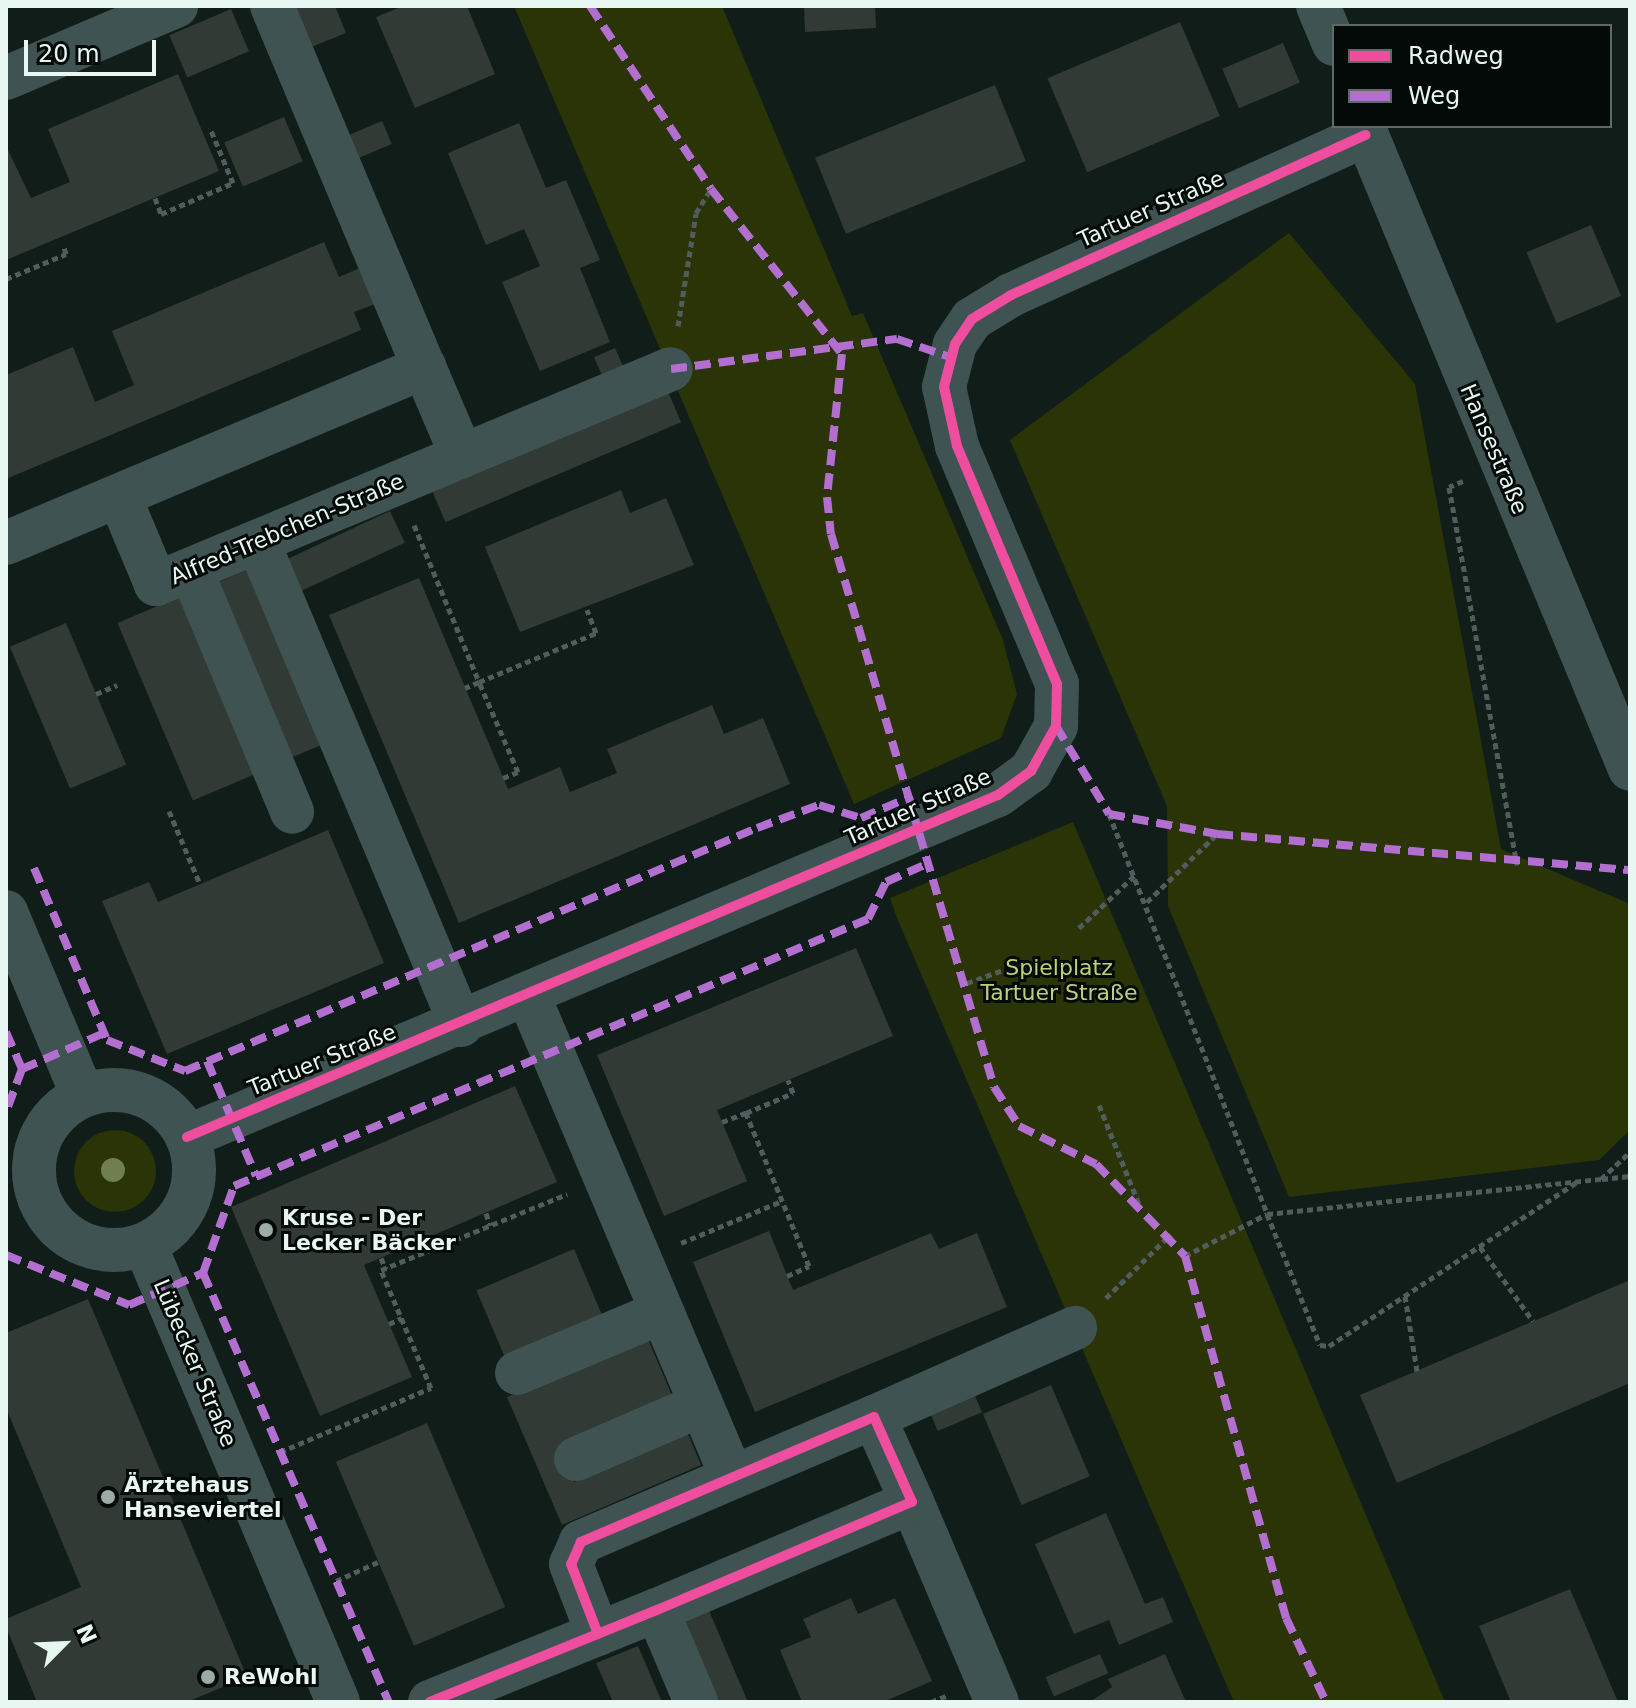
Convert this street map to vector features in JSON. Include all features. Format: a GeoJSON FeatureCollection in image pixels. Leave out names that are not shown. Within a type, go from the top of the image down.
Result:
{"type":"FeatureCollection","features":[{"type":"Feature","properties":{"kind":"street"},"geometry":{"type":"LineString","coordinates":[[6,78],[176,6]]}},
{"type":"Feature","properties":{"kind":"street"},"geometry":{"type":"LineString","coordinates":[[272,6],[462,456]]}},
{"type":"Feature","properties":{"kind":"street"},"geometry":{"type":"LineString","coordinates":[[1318,6],[1332,39]]}},
{"type":"Feature","properties":{"kind":"street","name":"Hansestraße"},"geometry":{"type":"LineString","coordinates":[[1364,130],[1501,466],[1630,769]]}},
{"type":"Feature","properties":{"kind":"street","name":"Tartuer Straße"},"geometry":{"type":"LineString","coordinates":[[187,1137],[529,997],[998,795],[1031,771],[1056,726],[1057,684],[957,446],[944,387],[955,344],[972,319],[1011,295],[1364,130]]}},
{"type":"Feature","properties":{"kind":"street"},"geometry":{"type":"LineString","coordinates":[[6,543],[424,367]]}},
{"type":"Feature","properties":{"kind":"street","name":"Alfred-Trebchen-Straße"},"geometry":{"type":"LineString","coordinates":[[119,496],[156,584],[671,369]]}},
{"type":"Feature","properties":{"kind":"street"},"geometry":{"type":"LineString","coordinates":[[258,542],[461,1025]]}},
{"type":"Feature","properties":{"kind":"street"},"geometry":{"type":"LineString","coordinates":[[191,570],[292,812]]}},
{"type":"Feature","properties":{"kind":"street"},"geometry":{"type":"LineString","coordinates":[[6,912],[83,1096]]}},
{"type":"Feature","properties":{"kind":"street"},"geometry":{"type":"LineString","coordinates":[[529,997],[732,1477]]}},
{"type":"Feature","properties":{"kind":"street"},"geometry":{"type":"LineString","coordinates":[[141,1095],[166,1109],[187,1137],[194,1164],[190,1197],[172,1226],[145,1245],[112,1251],[79,1244],[21,1200],[41,1136],[83,1096],[141,1095]]}},
{"type":"Feature","properties":{"kind":"street","name":"Lübecker Straße"},"geometry":{"type":"LineString","coordinates":[[145,1245],[338,1702]]}},
{"type":"Feature","properties":{"kind":"street"},"geometry":{"type":"LineString","coordinates":[[517,1373],[662,1312]]}},
{"type":"Feature","properties":{"kind":"street"},"geometry":{"type":"LineString","coordinates":[[598,1634],[571,1564],[581,1542],[1075,1328]]}},
{"type":"Feature","properties":{"kind":"street"},"geometry":{"type":"LineString","coordinates":[[576,1459],[701,1405]]}},
{"type":"Feature","properties":{"kind":"street"},"geometry":{"type":"LineString","coordinates":[[874,1417],[997,1702]]}},
{"type":"Feature","properties":{"kind":"street"},"geometry":{"type":"LineString","coordinates":[[430,1702],[912,1502]]}},
{"type":"Feature","properties":{"kind":"street"},"geometry":{"type":"LineString","coordinates":[[657,1610],[696,1702]]}},
{"type":"Feature","properties":{"kind":"path"},"geometry":{"type":"LineString","coordinates":[[155,198],[161,214],[233,183],[210,128]]}},
{"type":"Feature","properties":{"kind":"path"},"geometry":{"type":"LineString","coordinates":[[671,369],[696,213],[711,189]]}},
{"type":"Feature","properties":{"kind":"path"},"geometry":{"type":"LineString","coordinates":[[6,279],[66,254],[64,247]]}},
{"type":"Feature","properties":{"kind":"path"},"geometry":{"type":"LineString","coordinates":[[1501,466],[1449,487],[1517,865]]}},
{"type":"Feature","properties":{"kind":"path"},"geometry":{"type":"LineString","coordinates":[[396,484],[518,772],[503,778]]}},
{"type":"Feature","properties":{"kind":"path"},"geometry":{"type":"LineString","coordinates":[[465,688],[596,633],[587,610]]}},
{"type":"Feature","properties":{"kind":"path"},"geometry":{"type":"LineString","coordinates":[[96,694],[117,685]]}},
{"type":"Feature","properties":{"kind":"path"},"geometry":{"type":"LineString","coordinates":[[169,811],[200,884]]}},
{"type":"Feature","properties":{"kind":"path"},"geometry":{"type":"LineString","coordinates":[[1109,814],[1147,902],[1320,1345],[1329,1346],[1578,1182]]}},
{"type":"Feature","properties":{"kind":"path"},"geometry":{"type":"LineString","coordinates":[[1147,902],[1217,834]]}},
{"type":"Feature","properties":{"kind":"path"},"geometry":{"type":"LineString","coordinates":[[1079,928],[1135,875]]}},
{"type":"Feature","properties":{"kind":"path"},"geometry":{"type":"LineString","coordinates":[[967,983],[1002,970]]}},
{"type":"Feature","properties":{"kind":"path"},"geometry":{"type":"LineString","coordinates":[[722,1122],[793,1093],[788,1080]]}},
{"type":"Feature","properties":{"kind":"path"},"geometry":{"type":"LineString","coordinates":[[1099,1105],[1139,1204]]}},
{"type":"Feature","properties":{"kind":"path"},"geometry":{"type":"LineString","coordinates":[[746,1113],[809,1266],[787,1276]]}},
{"type":"Feature","properties":{"kind":"path"},"geometry":{"type":"LineString","coordinates":[[1601,1179],[1630,1152]]}},
{"type":"Feature","properties":{"kind":"path"},"geometry":{"type":"LineString","coordinates":[[1185,1256],[1267,1214],[1630,1176]]}},
{"type":"Feature","properties":{"kind":"path"},"geometry":{"type":"LineString","coordinates":[[386,1269],[605,1178]]}},
{"type":"Feature","properties":{"kind":"path"},"geometry":{"type":"LineString","coordinates":[[640,1260],[782,1201]]}},
{"type":"Feature","properties":{"kind":"path"},"geometry":{"type":"LineString","coordinates":[[486,1213],[490,1225]]}},
{"type":"Feature","properties":{"kind":"path"},"geometry":{"type":"LineString","coordinates":[[1075,1328],[1171,1234]]}},
{"type":"Feature","properties":{"kind":"path"},"geometry":{"type":"LineString","coordinates":[[1480,1247],[1533,1321]]}},
{"type":"Feature","properties":{"kind":"path"},"geometry":{"type":"LineString","coordinates":[[280,1452],[431,1388],[381,1258]]}},
{"type":"Feature","properties":{"kind":"path"},"geometry":{"type":"LineString","coordinates":[[1405,1296],[1417,1371]]}},
{"type":"Feature","properties":{"kind":"path"},"geometry":{"type":"LineString","coordinates":[[389,1324],[402,1318]]}},
{"type":"Feature","properties":{"kind":"path"},"geometry":{"type":"LineString","coordinates":[[336,1581],[378,1562]]}},
{"type":"Feature","properties":{"kind":"green space"},"geometry":{"type":"Polygon","coordinates":[[[514,6],[722,6],[852,316],[863,313],[1003,640],[1017,694],[1001,738],[854,804],[514,6]]]}},
{"type":"Feature","properties":{"kind":"green space"},"geometry":{"type":"Polygon","coordinates":[[[1289,233],[1415,384],[1501,849],[1630,904],[1630,1130],[1599,1160],[1289,1197],[1168,906],[1167,806],[1010,440],[1289,233]]]}},
{"type":"Feature","properties":{"kind":"green space","name":"Spielplatz Tartuer Straße"},"geometry":{"type":"Polygon","coordinates":[[[1073,822],[1445,1702],[1234,1702],[897,918],[890,898],[1073,822]]]}},
{"type":"Feature","properties":{"kind":"green space"},"geometry":{"type":"Polygon","coordinates":[[[107,1130],[123,1130],[138,1137],[149,1148],[156,1171],[153,1187],[144,1200],[123,1212],[107,1212],[92,1205],[81,1194],[74,1179],[74,1163],[81,1148],[92,1137],[107,1130]]]}},
{"type":"Feature","properties":{"kind":"building"},"geometry":{"type":"Polygon","coordinates":[[[291,6],[335,6],[346,33],[309,48],[291,6]]]}},
{"type":"Feature","properties":{"kind":"building"},"geometry":{"type":"Polygon","coordinates":[[[403,6],[467,6],[495,74],[415,108],[376,17],[403,6]]]}},
{"type":"Feature","properties":{"kind":"building"},"geometry":{"type":"Polygon","coordinates":[[[804,6],[875,6],[876,28],[805,32],[804,6]]]}},
{"type":"Feature","properties":{"kind":"building"},"geometry":{"type":"Polygon","coordinates":[[[231,9],[249,51],[187,78],[169,35],[231,9]]]}},
{"type":"Feature","properties":{"kind":"building"},"geometry":{"type":"Polygon","coordinates":[[[1180,22],[1220,116],[1087,172],[1047,78],[1180,22]]]}},
{"type":"Feature","properties":{"kind":"building"},"geometry":{"type":"Polygon","coordinates":[[[1283,43],[1300,83],[1239,108],[1222,69],[1283,43]]]}},
{"type":"Feature","properties":{"kind":"building"},"geometry":{"type":"Polygon","coordinates":[[[178,74],[219,171],[6,260],[6,146],[31,198],[70,182],[48,129],[178,74]]]}},
{"type":"Feature","properties":{"kind":"building"},"geometry":{"type":"Polygon","coordinates":[[[995,85],[1026,161],[846,234],[815,158],[995,85]]]}},
{"type":"Feature","properties":{"kind":"building"},"geometry":{"type":"Polygon","coordinates":[[[284,117],[303,161],[243,187],[224,142],[284,117]]]}},
{"type":"Feature","properties":{"kind":"building"},"geometry":{"type":"Polygon","coordinates":[[[382,121],[392,144],[359,158],[349,135],[382,121]]]}},
{"type":"Feature","properties":{"kind":"building"},"geometry":{"type":"Polygon","coordinates":[[[519,123],[546,188],[566,180],[600,260],[580,268],[610,342],[540,371],[502,282],[540,266],[524,229],[486,245],[448,153],[519,123]]]}},
{"type":"Feature","properties":{"kind":"building"},"geometry":{"type":"Polygon","coordinates":[[[1591,225],[1621,296],[1557,323],[1527,252],[1591,225]]]}},
{"type":"Feature","properties":{"kind":"building"},"geometry":{"type":"Polygon","coordinates":[[[324,242],[339,277],[362,267],[378,303],[354,312],[361,330],[6,479],[6,375],[73,347],[95,402],[134,385],[112,331],[324,242]]]}},
{"type":"Feature","properties":{"kind":"building"},"geometry":{"type":"Polygon","coordinates":[[[615,348],[623,366],[602,376],[594,357],[615,348]]]}},
{"type":"Feature","properties":{"kind":"building"},"geometry":{"type":"Polygon","coordinates":[[[667,389],[681,422],[445,522],[431,489],[667,389]]]}},
{"type":"Feature","properties":{"kind":"building"},"geometry":{"type":"Polygon","coordinates":[[[621,490],[630,513],[666,498],[694,565],[520,632],[485,547],[621,490]]]}},
{"type":"Feature","properties":{"kind":"building"},"geometry":{"type":"Polygon","coordinates":[[[390,511],[405,543],[295,594],[280,562],[390,511]]]}},
{"type":"Feature","properties":{"kind":"building"},"geometry":{"type":"Polygon","coordinates":[[[247,570],[321,745],[288,759],[214,584],[247,570]]]}},
{"type":"Feature","properties":{"kind":"building"},"geometry":{"type":"Polygon","coordinates":[[[419,578],[508,789],[560,767],[570,792],[617,773],[607,749],[712,705],[724,734],[763,718],[790,784],[459,923],[329,615],[419,578]]]}},
{"type":"Feature","properties":{"kind":"building"},"geometry":{"type":"Polygon","coordinates":[[[181,596],[256,774],[193,801],[117,623],[181,596]]]}},
{"type":"Feature","properties":{"kind":"building"},"geometry":{"type":"Polygon","coordinates":[[[66,623],[126,765],[70,789],[10,647],[66,623]]]}},
{"type":"Feature","properties":{"kind":"building"},"geometry":{"type":"Polygon","coordinates":[[[328,830],[384,963],[167,1054],[102,901],[149,882],[158,902],[328,830]]]}},
{"type":"Feature","properties":{"kind":"building"},"geometry":{"type":"Polygon","coordinates":[[[856,948],[893,1036],[717,1110],[747,1181],[664,1216],[597,1055],[856,948]]]}},
{"type":"Feature","properties":{"kind":"building"},"geometry":{"type":"Polygon","coordinates":[[[515,1086],[557,1182],[364,1265],[412,1377],[320,1416],[231,1207],[515,1086]]]}},
{"type":"Feature","properties":{"kind":"building"},"geometry":{"type":"Polygon","coordinates":[[[769,1231],[793,1290],[931,1233],[939,1249],[977,1233],[1007,1307],[755,1412],[693,1262],[769,1231]]]}},
{"type":"Feature","properties":{"kind":"building"},"geometry":{"type":"Polygon","coordinates":[[[574,1249],[603,1316],[505,1358],[476,1290],[574,1249]]]}},
{"type":"Feature","properties":{"kind":"building"},"geometry":{"type":"Polygon","coordinates":[[[1630,1280],[1630,1383],[1397,1483],[1360,1395],[1630,1280]]]}},
{"type":"Feature","properties":{"kind":"building","name":"Ärztehaus Hanseviertel"},"geometry":{"type":"Polygon","coordinates":[[[88,1299],[247,1677],[187,1702],[37,1702],[6,1627],[6,1619],[81,1587],[6,1408],[6,1333],[88,1299]]]}},
{"type":"Feature","properties":{"kind":"building"},"geometry":{"type":"Polygon","coordinates":[[[647,1337],[674,1400],[559,1449],[574,1482],[688,1434],[701,1465],[562,1525],[507,1397],[647,1337]]]}},
{"type":"Feature","properties":{"kind":"building"},"geometry":{"type":"Polygon","coordinates":[[[1051,1385],[1090,1476],[1022,1505],[983,1414],[1051,1385]]]}},
{"type":"Feature","properties":{"kind":"building"},"geometry":{"type":"Polygon","coordinates":[[[973,1391],[982,1412],[938,1431],[929,1410],[973,1391]]]}},
{"type":"Feature","properties":{"kind":"building"},"geometry":{"type":"Polygon","coordinates":[[[427,1423],[505,1607],[414,1646],[336,1462],[427,1423]]]}},
{"type":"Feature","properties":{"kind":"building"},"geometry":{"type":"Polygon","coordinates":[[[1106,1513],[1145,1604],[1163,1597],[1173,1622],[1119,1645],[1109,1620],[1074,1634],[1035,1544],[1106,1513]]]}},
{"type":"Feature","properties":{"kind":"building"},"geometry":{"type":"Polygon","coordinates":[[[1570,1589],[1618,1702],[1511,1702],[1479,1626],[1570,1589]]]}},
{"type":"Feature","properties":{"kind":"building"},"geometry":{"type":"Polygon","coordinates":[[[851,1598],[858,1614],[895,1598],[932,1681],[883,1702],[802,1702],[780,1650],[811,1637],[803,1619],[851,1598]]]}},
{"type":"Feature","properties":{"kind":"building"},"geometry":{"type":"Polygon","coordinates":[[[707,1606],[748,1702],[711,1702],[675,1619],[707,1606]]]}},
{"type":"Feature","properties":{"kind":"building"},"geometry":{"type":"Polygon","coordinates":[[[638,1646],[662,1702],[613,1702],[596,1663],[638,1646]]]}},
{"type":"Feature","properties":{"kind":"building"},"geometry":{"type":"Polygon","coordinates":[[[1100,1654],[1108,1673],[1054,1696],[1046,1677],[1100,1654]]]}},
{"type":"Feature","properties":{"kind":"building"},"geometry":{"type":"Polygon","coordinates":[[[1165,1654],[1186,1702],[1090,1702],[1112,1687],[1108,1679],[1165,1654]]]}},
{"type":"Feature","properties":{"kind":"marked path"},"geometry":{"type":"LineString","coordinates":[[590,6],[711,189],[842,354],[827,497],[831,534],[994,1087],[1019,1126],[1096,1164],[1185,1256],[1286,1618],[1326,1702]]}},
{"type":"Feature","properties":{"kind":"marked path"},"geometry":{"type":"LineString","coordinates":[[671,369],[897,339],[950,357]]}},
{"type":"Feature","properties":{"kind":"marked path"},"geometry":{"type":"LineString","coordinates":[[1056,726],[1109,814],[1217,834],[1630,870]]}},
{"type":"Feature","properties":{"kind":"marked path"},"geometry":{"type":"LineString","coordinates":[[34,868],[107,1040],[185,1071],[757,828],[819,805],[861,818],[912,796]]}},
{"type":"Feature","properties":{"kind":"marked path"},"geometry":{"type":"LineString","coordinates":[[6,1255],[129,1305],[203,1273],[234,1186],[868,919],[886,882],[931,862]]}},
{"type":"Feature","properties":{"kind":"marked path"},"geometry":{"type":"LineString","coordinates":[[6,1032],[22,1069],[6,1112]]}},
{"type":"Feature","properties":{"kind":"marked path"},"geometry":{"type":"LineString","coordinates":[[22,1069],[104,1033]]}},
{"type":"Feature","properties":{"kind":"marked path"},"geometry":{"type":"LineString","coordinates":[[207,1061],[256,1176]]}},
{"type":"Feature","properties":{"kind":"marked path"},"geometry":{"type":"LineString","coordinates":[[203,1273],[389,1702]]}},
{"type":"Feature","properties":{"kind":"cycle path"},"geometry":{"type":"LineString","coordinates":[[187,1137],[998,795],[1031,771],[1056,726],[1057,684],[957,446],[944,387],[955,344],[972,319],[1011,295],[1366,135]]}},
{"type":"Feature","properties":{"kind":"cycle path"},"geometry":{"type":"LineString","coordinates":[[430,1702],[657,1610],[912,1502],[874,1417],[581,1542],[571,1564],[598,1634]]}},
{"type":"Feature","properties":{"kind":"place","name":"Kruse - Der Lecker Bäcker"},"geometry":{"type":"Point","coordinates":[266,1230]}},
{"type":"Feature","properties":{"kind":"place","name":"Ärztehaus Hanseviertel"},"geometry":{"type":"Point","coordinates":[108,1497]}},
{"type":"Feature","properties":{"kind":"place","name":"ReWohl"},"geometry":{"type":"Point","coordinates":[208,1677]}}]}
